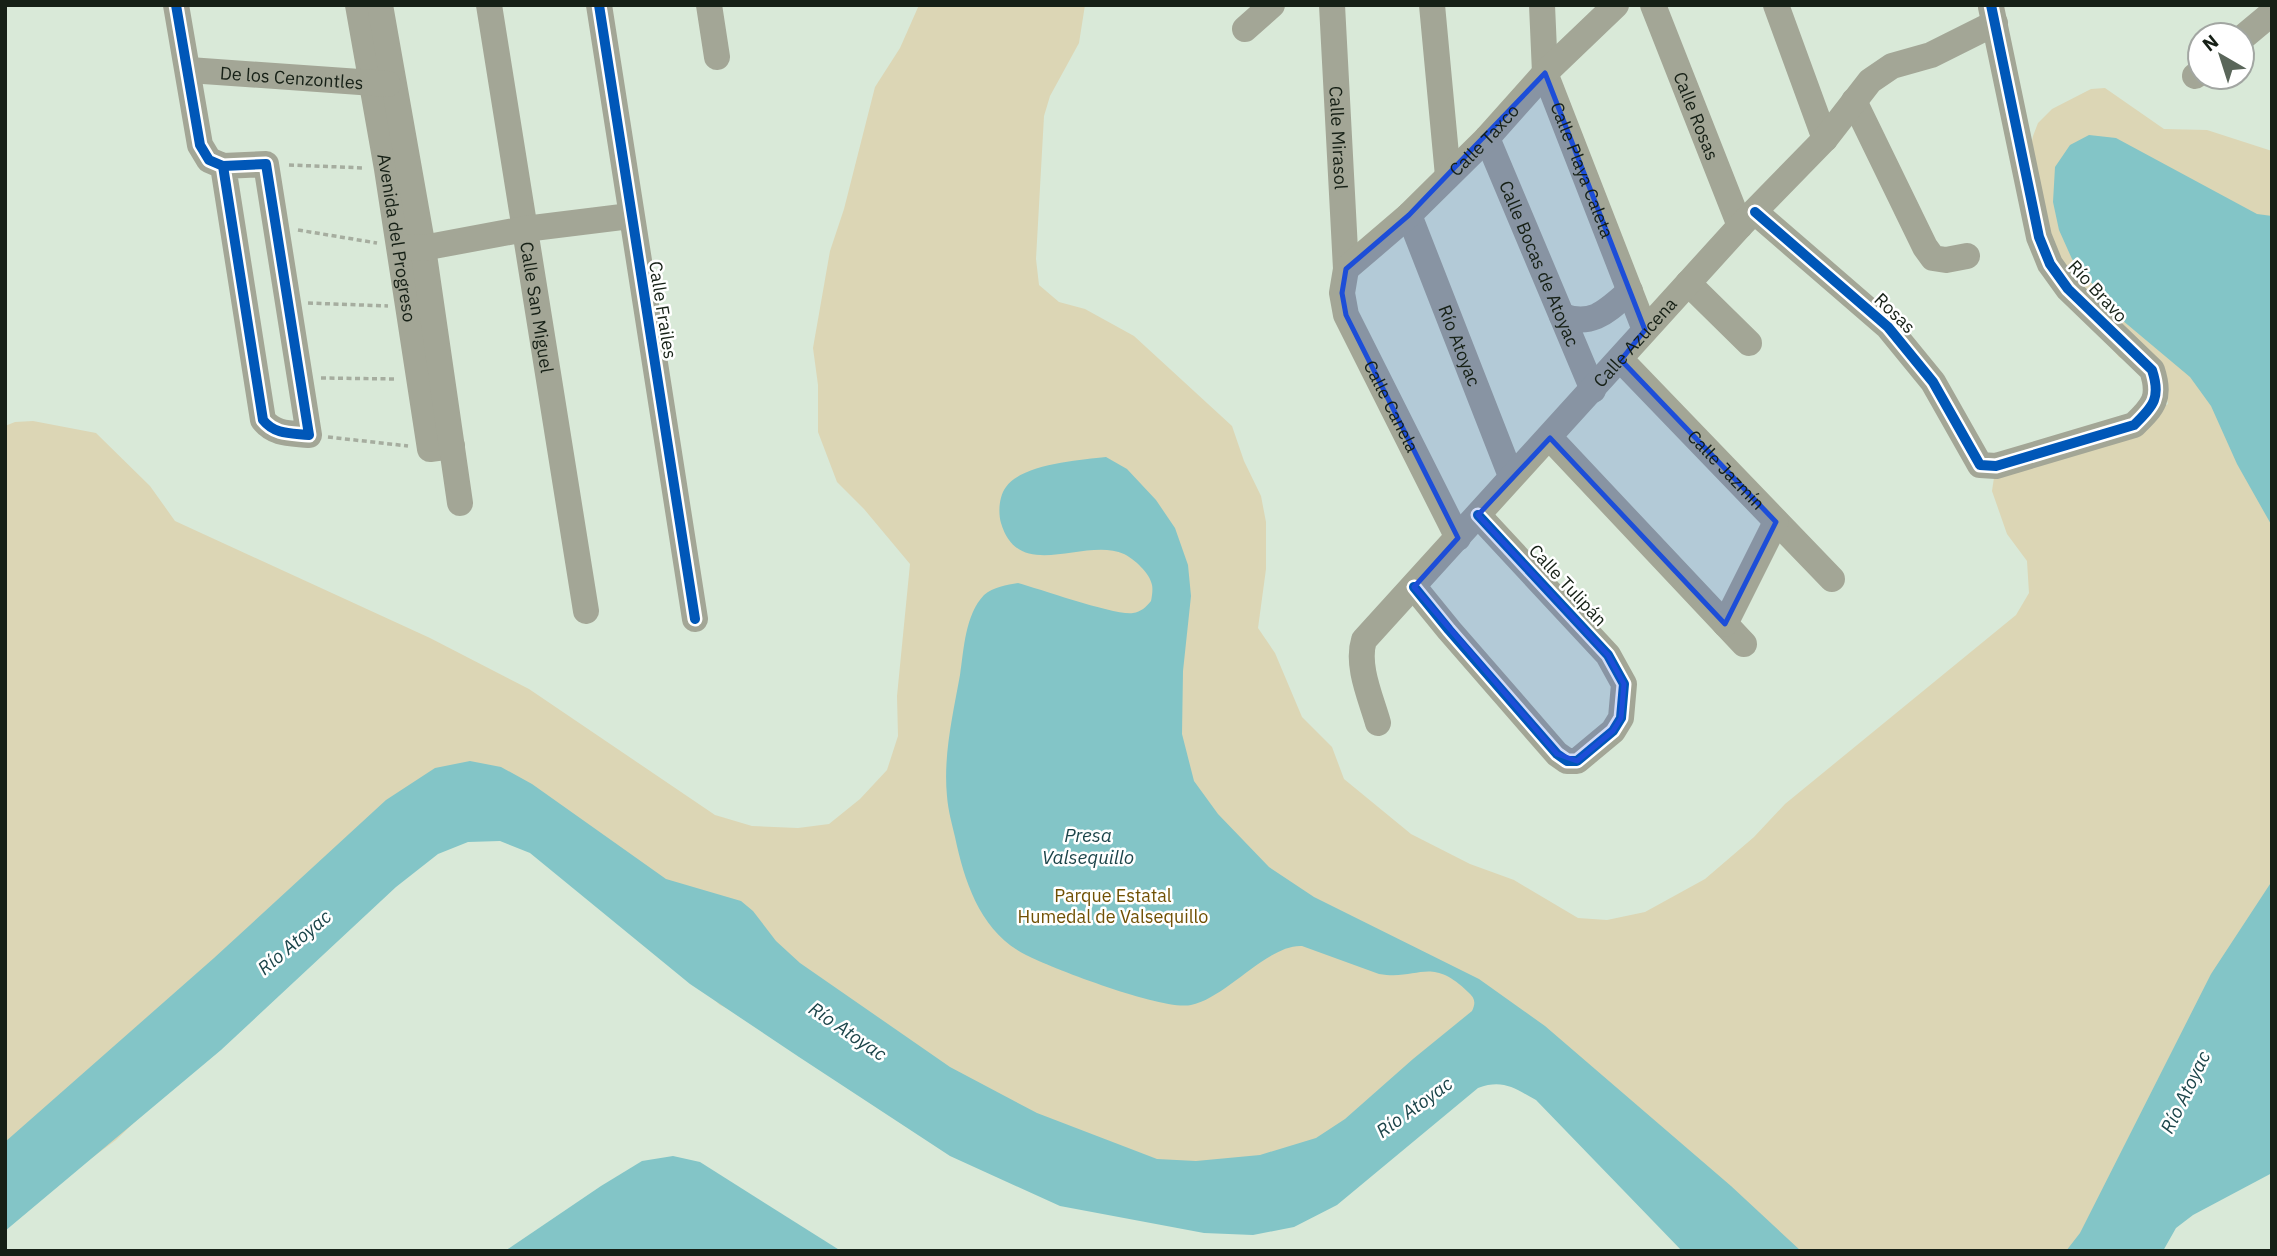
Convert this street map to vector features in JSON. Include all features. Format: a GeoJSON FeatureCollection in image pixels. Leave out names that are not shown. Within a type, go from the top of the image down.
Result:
{"type":"FeatureCollection","features":[{"type":"Feature","properties":{"kind":"street"},"geometry":{"type":"LineString","coordinates":[[176,5],[200,145],[209,160],[223,166],[265,164],[309,435],[278,432],[263,420],[223,166]]}},
{"type":"Feature","properties":{"kind":"street","name":"Avenida del Progreso"},"geometry":{"type":"LineString","coordinates":[[358,5],[382,84],[411,247],[441,447]]}},
{"type":"Feature","properties":{"kind":"street","name":"Avenida del Progreso"},"geometry":{"type":"LineString","coordinates":[[380,5],[387,169],[411,247],[407,306],[418,379],[460,503]]}},
{"type":"Feature","properties":{"kind":"street","name":"Calle San Miguel"},"geometry":{"type":"LineString","coordinates":[[489,5],[586,611]]}},
{"type":"Feature","properties":{"kind":"street","name":"Calle Frailes"},"geometry":{"type":"LineString","coordinates":[[599,5],[695,619]]}},
{"type":"Feature","properties":{"kind":"street"},"geometry":{"type":"LineString","coordinates":[[709,5],[717,57]]}},
{"type":"Feature","properties":{"kind":"street"},"geometry":{"type":"LineString","coordinates":[[1245,29],[1272,5]]}},
{"type":"Feature","properties":{"kind":"street","name":"Calle Mirasol"},"geometry":{"type":"LineString","coordinates":[[1332,5],[1346,269]]}},
{"type":"Feature","properties":{"kind":"street"},"geometry":{"type":"LineString","coordinates":[[1432,5],[1448,176]]}},
{"type":"Feature","properties":{"kind":"street","name":"Calle Playa Caleta"},"geometry":{"type":"LineString","coordinates":[[1542,5],[1545,73],[1645,330]]}},
{"type":"Feature","properties":{"kind":"street","name":"Calle Taxco"},"geometry":{"type":"LineString","coordinates":[[1346,269],[1409,215],[1486,138],[1545,73],[1616,5]]}},
{"type":"Feature","properties":{"kind":"street","name":"Calle Rosas"},"geometry":{"type":"LineString","coordinates":[[1653,5],[1747,219]]}},
{"type":"Feature","properties":{"kind":"street"},"geometry":{"type":"LineString","coordinates":[[1776,5],[1825,139]]}},
{"type":"Feature","properties":{"kind":"street"},"geometry":{"type":"LineString","coordinates":[[2256,26],[2272,13]]}},
{"type":"Feature","properties":{"kind":"street","name":"Calle Azucena"},"geometry":{"type":"LineString","coordinates":[[1378,723],[1361,661],[1364,640],[1511,476],[1550,438],[1621,360],[1688,283],[1825,139],[1853,101],[1881,72],[1892,66],[1931,55],[1993,14]]}},
{"type":"Feature","properties":{"kind":"street","name":"Río Bravo"},"geometry":{"type":"LineString","coordinates":[[1980,465],[1996,466],[2134,425],[2156,400],[2156,383],[2152,370],[2068,289],[2050,264],[2039,237],[1993,14]]}},
{"type":"Feature","properties":{"kind":"street","name":"De los Cenzontles"},"geometry":{"type":"LineString","coordinates":[[189,71],[382,84]]}},
{"type":"Feature","properties":{"kind":"street"},"geometry":{"type":"LineString","coordinates":[[1853,101],[1925,247],[1933,258],[1946,260],[1967,256]]}},
{"type":"Feature","properties":{"kind":"street","name":"Calle Bocas de Atoyac"},"geometry":{"type":"LineString","coordinates":[[1486,138],[1593,390]]}},
{"type":"Feature","properties":{"kind":"street","name":"Río Atoyac"},"geometry":{"type":"LineString","coordinates":[[1409,215],[1511,476]]}},
{"type":"Feature","properties":{"kind":"street"},"geometry":{"type":"LineString","coordinates":[[411,247],[630,216]]}},
{"type":"Feature","properties":{"kind":"street","name":"Rosas"},"geometry":{"type":"LineString","coordinates":[[1747,219],[1888,327],[1933,382],[1980,465]]}},
{"type":"Feature","properties":{"kind":"street","name":"Calle Canela"},"geometry":{"type":"LineString","coordinates":[[1346,269],[1342,293],[1346,315],[1458,538]]}},
{"type":"Feature","properties":{"kind":"street"},"geometry":{"type":"LineString","coordinates":[[1688,283],[1749,343]]}},
{"type":"Feature","properties":{"kind":"street"},"geometry":{"type":"LineString","coordinates":[[1562,316],[1577,321],[1590,320],[1606,312],[1630,291]]}},
{"type":"Feature","properties":{"kind":"street","name":"Calle Jazmín"},"geometry":{"type":"LineString","coordinates":[[1621,360],[1832,579]]}},
{"type":"Feature","properties":{"kind":"street"},"geometry":{"type":"LineString","coordinates":[[1550,438],[1744,644]]}},
{"type":"Feature","properties":{"kind":"street","name":"Calle Tulipán"},"geometry":{"type":"LineString","coordinates":[[1414,587],[1557,754],[1567,761],[1577,761],[1613,731],[1621,718],[1625,684],[1608,655],[1478,515]]}},
{"type":"Feature","properties":{"kind":"street"},"geometry":{"type":"LineString","coordinates":[[1725,624],[1776,522]]}},
{"type":"Feature","properties":{"kind":"path"},"geometry":{"type":"LineString","coordinates":[[265,164],[387,169]]}},
{"type":"Feature","properties":{"kind":"path"},"geometry":{"type":"LineString","coordinates":[[275,227],[411,247]]}},
{"type":"Feature","properties":{"kind":"path"},"geometry":{"type":"LineString","coordinates":[[289,303],[407,306]]}},
{"type":"Feature","properties":{"kind":"path"},"geometry":{"type":"LineString","coordinates":[[301,378],[418,379]]}},
{"type":"Feature","properties":{"kind":"path"},"geometry":{"type":"LineString","coordinates":[[309,435],[441,447]]}},
{"type":"Feature","properties":{"kind":"highlighted area"},"geometry":{"type":"Polygon","coordinates":[[[1545,73],[1645,330],[1621,360],[1776,522],[1725,624],[1550,438],[1478,515],[1608,655],[1624,684],[1621,718],[1613,731],[1577,761],[1557,754],[1414,587],[1458,538],[1346,315],[1342,293],[1346,269],[1409,215],[1545,73]]]}},
{"type":"Feature","properties":{"kind":"green space","name":"Parque Estatal Humedal de Valsequillo"},"geometry":{"type":"Polygon","coordinates":[[[919,5],[1085,5],[1079,43],[1050,96],[1044,116],[1036,259],[1039,285],[1059,302],[1085,309],[1134,336],[1232,426],[1244,461],[1261,496],[1266,522],[1266,569],[1258,628],[1275,653],[1302,717],[1332,747],[1344,779],[1411,834],[1470,864],[1514,880],[1578,918],[1607,920],[1645,912],[1705,879],[1754,837],[1785,804],[2016,615],[2029,593],[2027,561],[2007,534],[1992,491],[1995,471],[2116,433],[2168,404],[2164,390],[2149,373],[2119,357],[2091,323],[2042,234],[2024,182],[2038,123],[2052,109],[2091,89],[2105,88],[2164,129],[2207,130],[2272,151],[2272,964],[2125,1251],[1730,1251],[1489,1060],[1244,1224],[934,1107],[720,1005],[509,818],[464,824],[334,930],[116,1140],[5,1222],[5,426],[15,422],[33,421],[96,433],[150,486],[175,521],[430,638],[529,689],[715,815],[752,826],[798,828],[829,824],[860,799],[887,770],[898,736],[897,696],[910,564],[864,509],[837,482],[818,432],[818,385],[813,348],[830,251],[844,209],[875,87],[900,48],[919,5]]]}},
{"type":"Feature","properties":{"kind":"water"},"geometry":{"type":"Polygon","coordinates":[[[2089,135],[2116,138],[2257,214],[2272,216],[2272,526],[2237,464],[2211,406],[2190,377],[2122,320],[2072,259],[2059,230],[2053,202],[2055,167],[2070,145],[2089,135]]]}},
{"type":"Feature","properties":{"kind":"water","name":"Presa Valsequillo"},"geometry":{"type":"Polygon","coordinates":[[[1106,457],[1127,469],[1156,500],[1175,528],[1188,565],[1191,596],[1183,671],[1182,734],[1194,781],[1218,814],[1269,867],[1314,897],[1479,979],[1545,1026],[1731,1186],[1801,1251],[1682,1251],[1536,1100],[1515,1089],[1495,1084],[1478,1088],[1337,1205],[1294,1227],[1253,1235],[1204,1233],[1060,1206],[950,1156],[690,984],[530,853],[500,841],[468,842],[438,854],[396,887],[221,1050],[5,1231],[5,1142],[214,958],[386,800],[435,768],[470,761],[501,767],[532,784],[666,879],[741,901],[753,911],[776,941],[800,963],[950,1067],[1037,1113],[1157,1159],[1196,1161],[1260,1155],[1316,1138],[1345,1119],[1472,1011],[1474,1001],[1470,994],[1455,981],[1434,972],[1379,974],[1302,946],[1275,953],[1204,1000],[1191,1005],[1157,1002],[1083,979],[1026,955],[997,933],[986,920],[970,889],[949,812],[946,766],[966,633],[978,603],[992,590],[1018,583],[1095,606],[1133,613],[1151,601],[1152,593],[1151,580],[1145,571],[1124,554],[1091,550],[1038,555],[1022,551],[1010,541],[1001,523],[999,510],[1002,495],[1014,479],[1038,468],[1106,457]]]}},
{"type":"Feature","properties":{"kind":"water"},"geometry":{"type":"Polygon","coordinates":[[[2272,881],[2272,1173],[2193,1215],[2176,1228],[2163,1251],[2066,1251],[2080,1233],[2211,974],[2272,881]]]}},
{"type":"Feature","properties":{"kind":"water"},"geometry":{"type":"Polygon","coordinates":[[[673,1156],[700,1162],[841,1251],[505,1251],[642,1161],[673,1156]]]}},
{"type":"Feature","properties":{"kind":"cycle path"},"geometry":{"type":"LineString","coordinates":[[176,5],[200,145],[209,160],[223,166],[266,164],[309,435],[278,431],[263,420],[223,166]]}},
{"type":"Feature","properties":{"kind":"cycle path"},"geometry":{"type":"LineString","coordinates":[[599,5],[695,619]]}},
{"type":"Feature","properties":{"kind":"cycle path"},"geometry":{"type":"LineString","coordinates":[[1755,212],[1888,327],[1933,382],[1980,465],[1996,466],[2134,425],[2147,412],[2156,394],[2152,370],[2068,289],[2050,264],[2039,237],[1991,5]]}},
{"type":"Feature","properties":{"kind":"cycle path"},"geometry":{"type":"LineString","coordinates":[[1414,587],[1557,754],[1567,761],[1577,761],[1613,731],[1621,718],[1624,684],[1608,655],[1478,515]]}}]}
